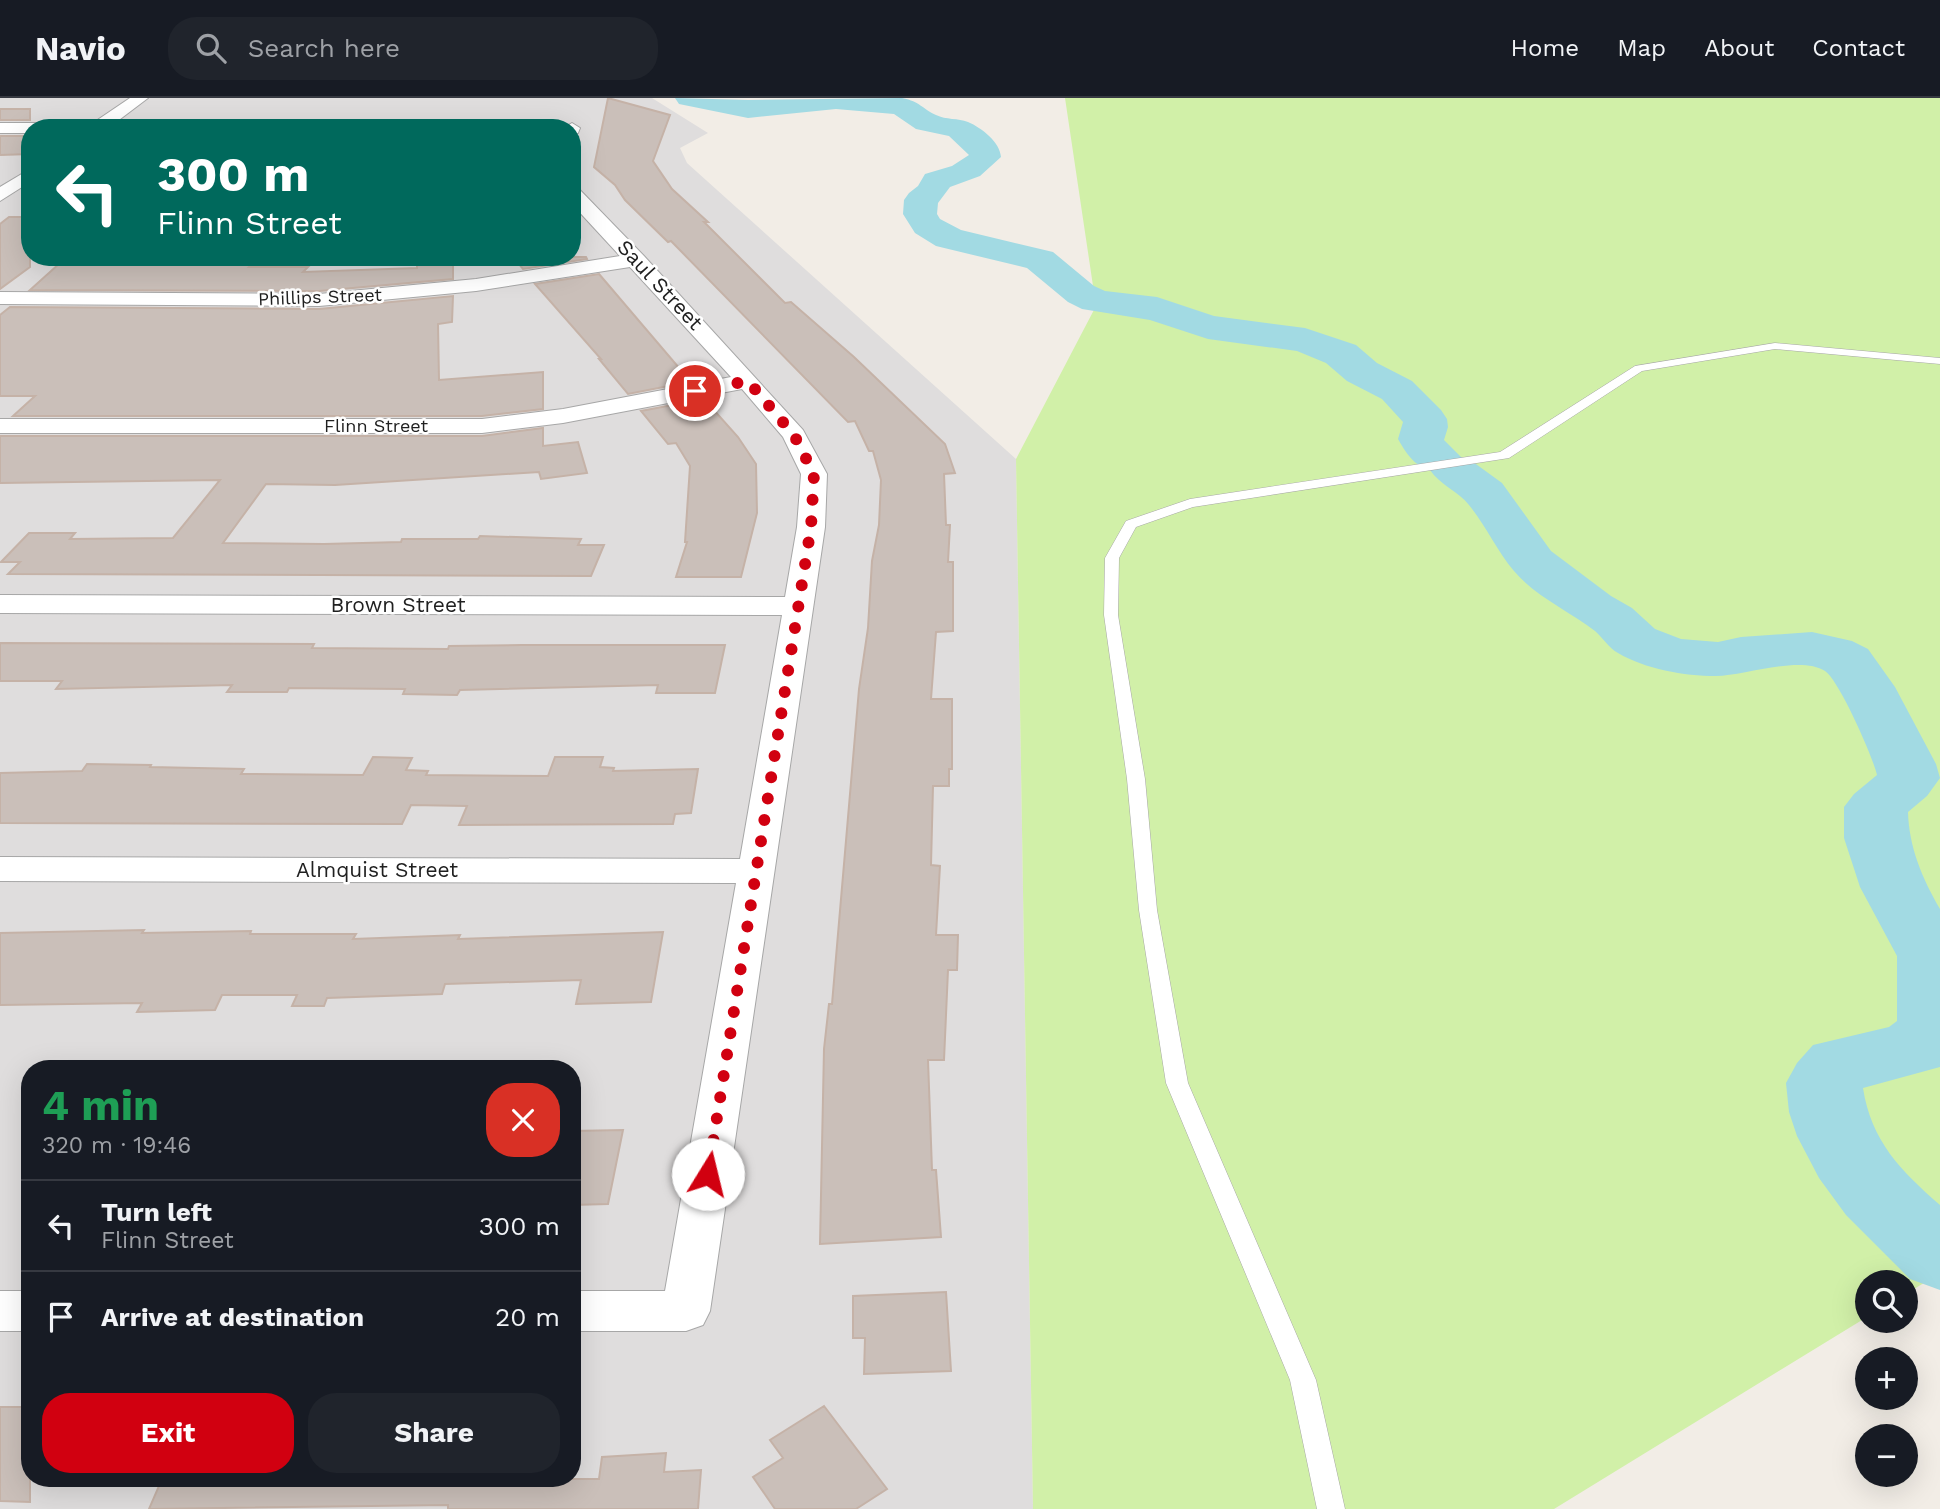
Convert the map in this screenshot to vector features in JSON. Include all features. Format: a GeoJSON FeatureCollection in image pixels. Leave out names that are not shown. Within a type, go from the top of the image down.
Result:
{"type":"FeatureCollection","features":[{"type":"Feature","properties":{"kind":"street"},"geometry":{"type":"LineString","coordinates":[[110,119],[140,98]]}},
{"type":"Feature","properties":{"kind":"street"},"geometry":{"type":"LineString","coordinates":[[0,128],[21,128]]}},
{"type":"Feature","properties":{"kind":"street"},"geometry":{"type":"LineString","coordinates":[[0,195],[21,180]]}},
{"type":"Feature","properties":{"kind":"street"},"geometry":{"type":"LineString","coordinates":[[0,201],[20,201]]}},
{"type":"Feature","properties":{"kind":"street","name":"Saul Street"},"geometry":{"type":"LineString","coordinates":[[581,202],[748,381],[794,435],[814,474],[811,527],[796,606],[686,1311],[581,1311]]}},
{"type":"Feature","properties":{"kind":"street","name":"Phillips Street"},"geometry":{"type":"LineString","coordinates":[[0,298],[319,300],[477,285],[636,260]]}},
{"type":"Feature","properties":{"kind":"street","name":"Flinn Street"},"geometry":{"type":"LineString","coordinates":[[0,426],[482,426],[562,416],[748,381]]}},
{"type":"Feature","properties":{"kind":"street","name":"Brown Street"},"geometry":{"type":"LineString","coordinates":[[0,604],[796,606]]}},
{"type":"Feature","properties":{"kind":"street","name":"Almquist Street"},"geometry":{"type":"LineString","coordinates":[[0,869],[754,871]]}},
{"type":"Feature","properties":{"kind":"street"},"geometry":{"type":"LineString","coordinates":[[0,1311],[21,1311]]}},
{"type":"Feature","properties":{"kind":"lane"},"geometry":{"type":"LineString","coordinates":[[1331,1509],[1303,1380],[1177,1083],[1148,910],[1136,779],[1111,615],[1112,558],[1131,524],[1190,503],[1504,454],[1639,368],[1775,346],[1940,361]]}},
{"type":"Feature","properties":{"kind":"shaded area"},"geometry":{"type":"Polygon","coordinates":[[[0,98],[652,98],[708,133],[680,148],[687,163],[1016,459],[1033,1509],[0,1509],[0,98]]]}},
{"type":"Feature","properties":{"kind":"green space"},"geometry":{"type":"Polygon","coordinates":[[[1065,98],[1940,98],[1940,1273],[1918,1287],[1918,1270],[1855,1270],[1855,1324],[1554,1509],[1033,1509],[1016,459],[1096,306],[1065,98]]]}},
{"type":"Feature","properties":{"kind":"building"},"geometry":{"type":"Polygon","coordinates":[[[608,98],[670,115],[653,161],[672,189],[708,222],[704,222],[785,303],[791,302],[854,357],[945,444],[955,473],[944,474],[946,525],[950,525],[948,562],[953,562],[953,631],[936,632],[931,699],[952,699],[952,769],[949,769],[949,786],[933,786],[931,865],[940,866],[936,935],[958,935],[957,970],[948,970],[944,1060],[928,1060],[932,1170],[936,1170],[941,1237],[820,1244],[824,1049],[829,1004],[832,1004],[859,689],[868,628],[872,561],[879,525],[881,480],[873,451],[869,451],[855,421],[848,422],[671,241],[668,242],[625,200],[615,185],[594,167],[608,98]]]}},
{"type":"Feature","properties":{"kind":"building"},"geometry":{"type":"Polygon","coordinates":[[[0,109],[30,109],[30,119],[0,120],[0,109]]]}},
{"type":"Feature","properties":{"kind":"building"},"geometry":{"type":"Polygon","coordinates":[[[0,136],[21,136],[21,154],[0,155],[0,136]]]}},
{"type":"Feature","properties":{"kind":"building"},"geometry":{"type":"Polygon","coordinates":[[[9,217],[21,217],[21,266],[30,267],[0,289],[0,224],[9,217]]]}},
{"type":"Feature","properties":{"kind":"building"},"geometry":{"type":"Polygon","coordinates":[[[57,266],[308,267],[303,272],[453,266],[453,279],[319,291],[30,290],[57,266]]]}},
{"type":"Feature","properties":{"kind":"building"},"geometry":{"type":"Polygon","coordinates":[[[520,266],[542,266],[523,269],[520,266]]]}},
{"type":"Feature","properties":{"kind":"building"},"geometry":{"type":"Polygon","coordinates":[[[599,274],[689,382],[628,394],[535,284],[599,274]]]}},
{"type":"Feature","properties":{"kind":"building"},"geometry":{"type":"Polygon","coordinates":[[[453,296],[452,322],[438,324],[439,380],[543,372],[543,409],[482,416],[13,416],[35,396],[0,396],[0,315],[10,307],[319,309],[453,296]]]}},
{"type":"Feature","properties":{"kind":"building"},"geometry":{"type":"Polygon","coordinates":[[[704,399],[738,437],[756,464],[757,513],[741,577],[676,577],[687,542],[690,466],[676,443],[668,444],[641,411],[704,399]]]}},
{"type":"Feature","properties":{"kind":"building"},"geometry":{"type":"Polygon","coordinates":[[[543,428],[543,446],[578,442],[587,473],[541,479],[539,472],[335,485],[266,484],[223,543],[401,542],[402,539],[478,539],[480,536],[581,539],[578,545],[604,545],[591,576],[8,574],[20,562],[1,562],[29,533],[75,533],[70,539],[173,538],[220,480],[0,483],[0,436],[482,436],[543,428]]]}},
{"type":"Feature","properties":{"kind":"building"},"geometry":{"type":"Polygon","coordinates":[[[0,643],[314,644],[312,648],[448,649],[449,646],[725,645],[715,693],[656,693],[658,685],[460,690],[457,695],[403,694],[405,689],[289,688],[287,692],[227,692],[232,685],[56,689],[62,681],[0,681],[0,643]]]}},
{"type":"Feature","properties":{"kind":"building"},"geometry":{"type":"Polygon","coordinates":[[[373,757],[412,758],[406,770],[428,771],[426,775],[548,776],[555,757],[603,757],[600,767],[614,768],[613,771],[698,769],[691,813],[675,814],[673,824],[459,825],[467,806],[411,805],[402,824],[0,823],[0,773],[82,771],[87,764],[244,769],[241,774],[363,775],[373,757]]]}},
{"type":"Feature","properties":{"kind":"building"},"geometry":{"type":"Polygon","coordinates":[[[144,930],[142,933],[251,931],[250,934],[356,934],[353,939],[460,935],[458,939],[663,932],[651,1002],[576,1004],[581,980],[445,984],[442,994],[327,998],[324,1006],[292,1006],[297,995],[222,995],[215,1010],[137,1012],[142,1003],[0,1005],[0,933],[144,930]]]}},
{"type":"Feature","properties":{"kind":"building"},"geometry":{"type":"Polygon","coordinates":[[[623,1130],[608,1204],[581,1205],[581,1131],[623,1130]]]}},
{"type":"Feature","properties":{"kind":"building"},"geometry":{"type":"Polygon","coordinates":[[[946,1292],[951,1371],[864,1374],[865,1338],[853,1338],[853,1296],[946,1292]]]}},
{"type":"Feature","properties":{"kind":"building"},"geometry":{"type":"Polygon","coordinates":[[[824,1406],[887,1489],[856,1509],[775,1509],[753,1477],[783,1458],[770,1440],[824,1406]]]}},
{"type":"Feature","properties":{"kind":"building"},"geometry":{"type":"Polygon","coordinates":[[[0,1407],[21,1407],[21,1487],[30,1487],[30,1502],[0,1501],[0,1407]]]}},
{"type":"Feature","properties":{"kind":"building"},"geometry":{"type":"Polygon","coordinates":[[[666,1453],[664,1472],[701,1470],[698,1509],[448,1509],[448,1505],[149,1509],[159,1487],[581,1487],[581,1479],[599,1479],[602,1457],[666,1453]]]}},
{"type":"Feature","properties":{"kind":"waterway"},"geometry":{"type":"LineString","coordinates":[[689,98],[748,109],[836,100],[894,105],[908,108],[927,123],[959,129],[985,149],[985,157],[969,169],[937,181],[932,191],[921,200],[920,214],[927,226],[949,238],[1040,260],[1081,294],[1096,301],[1157,309],[1208,327],[1305,340],[1341,354],[1362,372],[1397,390],[1409,402],[1425,419],[1426,427],[1421,439],[1426,448],[1439,458]]}},
{"type":"Feature","properties":{"kind":"waterway"},"geometry":{"type":"LineString","coordinates":[[1453,469],[1485,493],[1533,562],[1592,607],[1613,619],[1636,641],[1671,654],[1718,659],[1741,654],[1812,649],[1832,653],[1848,661],[1866,687],[1905,764],[1909,778],[1876,807],[1876,838],[1894,887],[1932,956],[1935,985],[1934,1032],[1911,1050],[1840,1064],[1824,1083],[1829,1116],[1847,1156],[1875,1193],[1940,1255]]}},
{"type":"Feature","properties":{"kind":"route"},"geometry":{"type":"LineString","coordinates":[[695,391],[748,381],[794,435],[814,474],[811,527],[796,606],[708,1174]]}}]}
